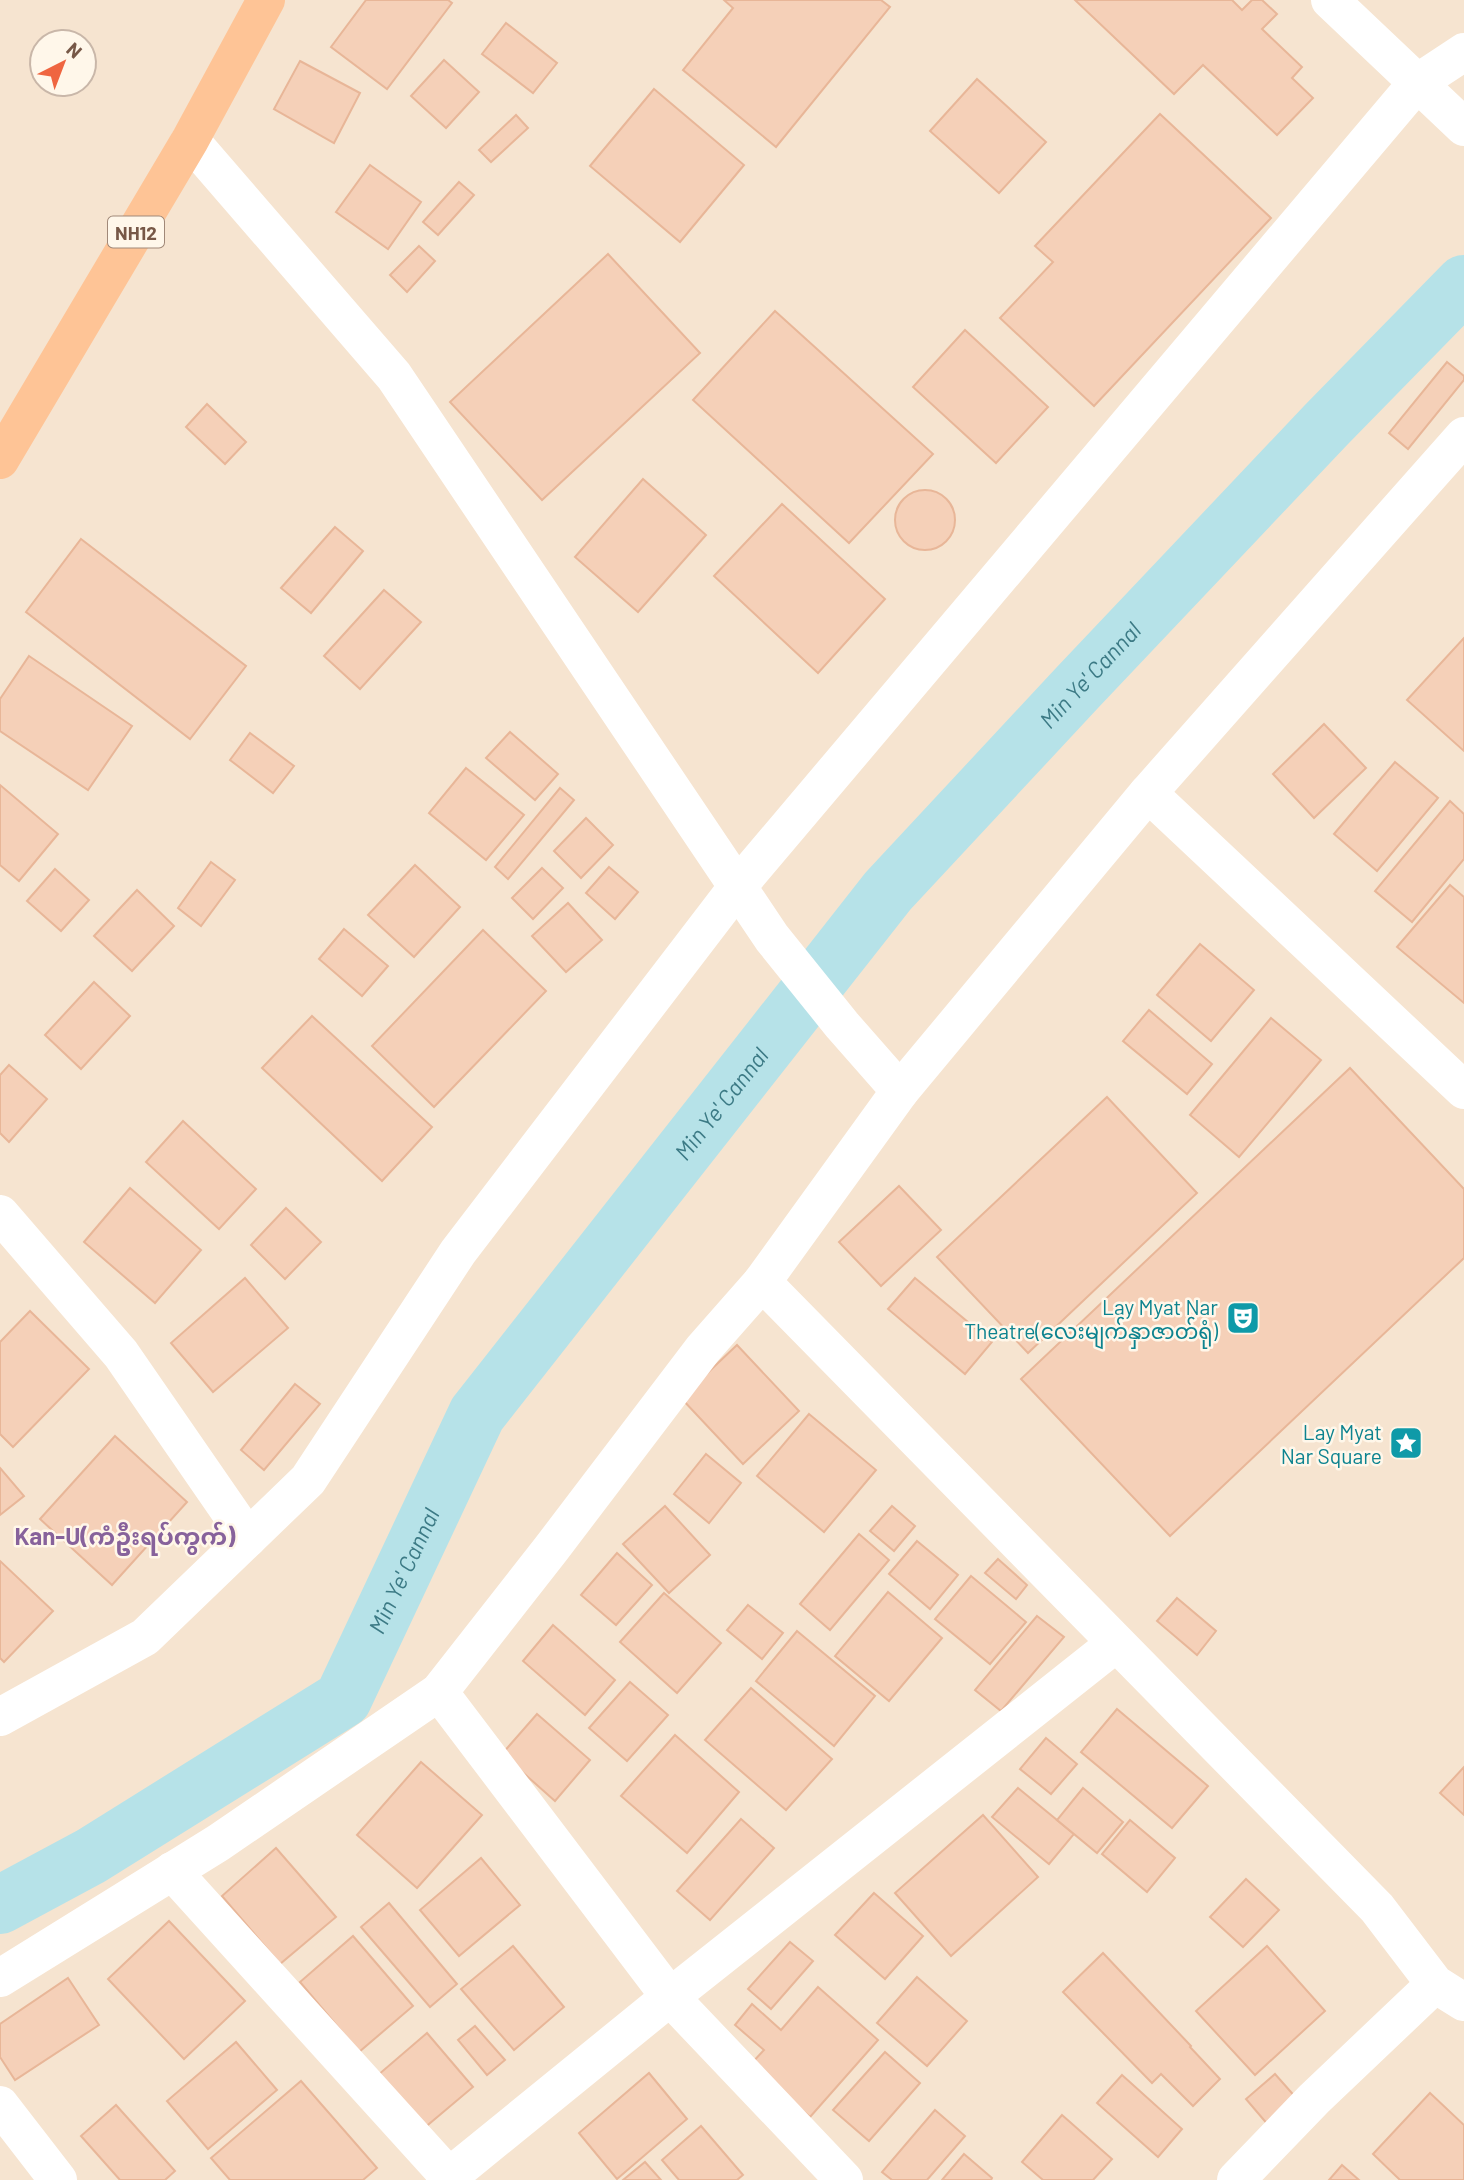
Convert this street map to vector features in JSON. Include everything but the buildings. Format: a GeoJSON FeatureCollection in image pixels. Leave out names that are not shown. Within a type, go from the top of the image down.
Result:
{"type":"FeatureCollection","features":[{"type":"Feature","properties":{"kind":"highway","name":"NH12"},"geometry":{"type":"LineString","coordinates":[[0,460],[190,140],[266,0]]}},
{"type":"Feature","properties":{"kind":"street"},"geometry":{"type":"LineString","coordinates":[[1330,0],[1462,126]]}},
{"type":"Feature","properties":{"kind":"street"},"geometry":{"type":"LineString","coordinates":[[0,1717],[145,1637],[308,1480],[458,1252],[738,886],[1417,83],[1464,52]]}},
{"type":"Feature","properties":{"kind":"street"},"geometry":{"type":"LineString","coordinates":[[190,140],[394,376],[772,938],[842,1025],[900,1091]]}},
{"type":"Feature","properties":{"kind":"street"},"geometry":{"type":"LineString","coordinates":[[0,1978],[218,1843],[439,1692],[703,1349],[762,1282],[900,1091],[1149,793],[1464,436]]}},
{"type":"Feature","properties":{"kind":"street"},"geometry":{"type":"LineString","coordinates":[[1149,793],[1464,1090]]}},
{"type":"Feature","properties":{"kind":"street"},"geometry":{"type":"LineString","coordinates":[[0,1214],[121,1354],[248,1538]]}},
{"type":"Feature","properties":{"kind":"street"},"geometry":{"type":"LineString","coordinates":[[762,1282],[1377,1908],[1450,1993],[1314,2099],[1236,2180]]}},
{"type":"Feature","properties":{"kind":"street"},"geometry":{"type":"LineString","coordinates":[[172,1871],[449,2179],[670,1997],[1115,1644]]}},
{"type":"Feature","properties":{"kind":"street"},"geometry":{"type":"LineString","coordinates":[[439,1692],[670,1997],[844,2180]]}},
{"type":"Feature","properties":{"kind":"street"},"geometry":{"type":"LineString","coordinates":[[0,2105],[58,2180]]}},
{"type":"Feature","properties":{"kind":"shaded area"},"geometry":{"type":"Polygon","coordinates":[[[0,0],[1464,0],[1464,2180],[0,2180],[0,0]]]}},
{"type":"Feature","properties":{"kind":"waterway","name":"Min Ye' Cannal"},"geometry":{"type":"LineString","coordinates":[[0,1905],[91,1856],[343,1699],[477,1414],[888,891],[1326,425],[1464,284]]}},
{"type":"Feature","properties":{"kind":"place","name":"Lay Myat Nar Theatre(လေးမျက်နှာဇာတ်ရုံ)"},"geometry":{"type":"Point","coordinates":[1243,1318]}},
{"type":"Feature","properties":{"kind":"place","name":"Lay Myat Nar Square"},"geometry":{"type":"Point","coordinates":[1406,1443]}},
{"type":"Feature","properties":{"kind":"district","name":"Kan-U(ကံဦးရပ်ကွက်)"},"geometry":{"type":"Point","coordinates":[125,1535]}}]}
